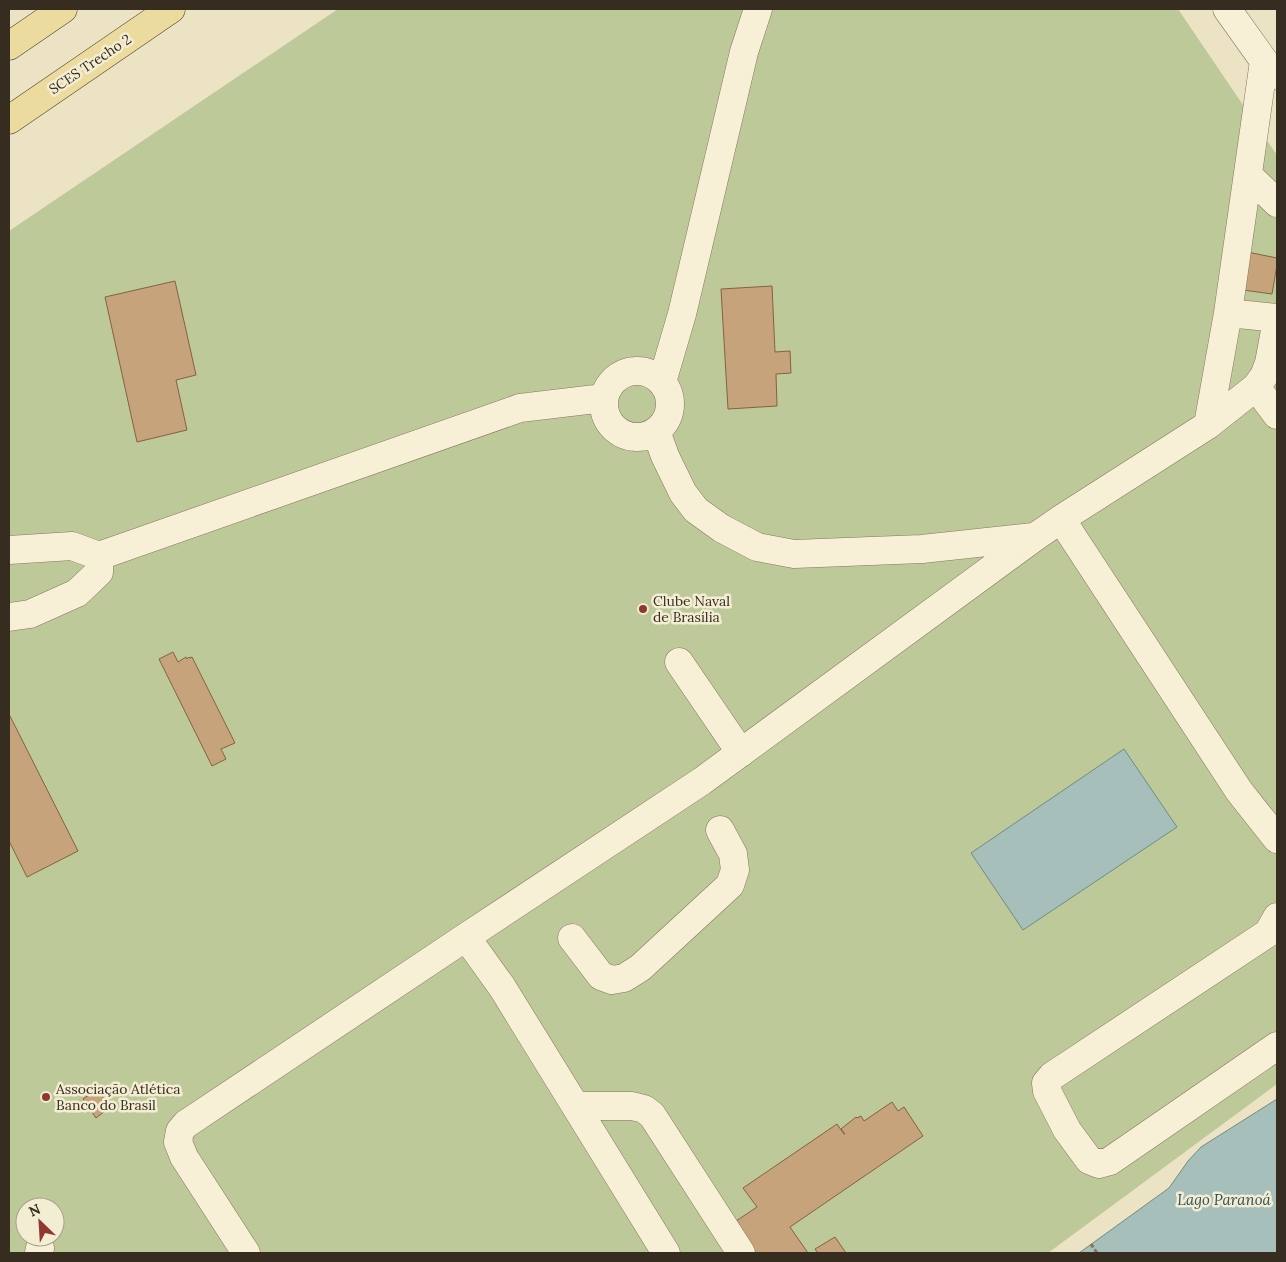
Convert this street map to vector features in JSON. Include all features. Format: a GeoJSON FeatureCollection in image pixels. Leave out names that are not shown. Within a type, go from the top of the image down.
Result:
{"type":"FeatureCollection","features":[{"type":"Feature","properties":{"kind":"main road"},"geometry":{"type":"LineString","coordinates":[[9,26],[33,9]]}},
{"type":"Feature","properties":{"kind":"main road"},"geometry":{"type":"LineString","coordinates":[[9,46],[63,9]]}},
{"type":"Feature","properties":{"kind":"main road","name":"SCES Trecho 2"},"geometry":{"type":"LineString","coordinates":[[9,120],[171,9]]}},
{"type":"Feature","properties":{"kind":"street"},"geometry":{"type":"LineString","coordinates":[[662,382],[682,314],[744,52],[758,9]]}},
{"type":"Feature","properties":{"kind":"street"},"geometry":{"type":"LineString","coordinates":[[1208,425],[1228,313],[1248,175],[1271,70],[1227,9]]}},
{"type":"Feature","properties":{"kind":"street"},"geometry":{"type":"LineString","coordinates":[[1248,175],[1277,203]]}},
{"type":"Feature","properties":{"kind":"street"},"geometry":{"type":"LineString","coordinates":[[246,1253],[184,1157],[178,1142],[180,1131],[186,1124],[702,781],[1034,537],[1208,425],[1256,387],[1264,376],[1269,363],[1277,319],[1228,313]]}},
{"type":"Feature","properties":{"kind":"street"},"geometry":{"type":"LineString","coordinates":[[635,370],[650,373],[662,382],[669,394],[670,408],[665,421],[656,431],[641,437],[626,435],[612,427],[605,413],[604,398],[610,384],[615,379],[621,374],[635,370]]}},
{"type":"Feature","properties":{"kind":"street"},"geometry":{"type":"LineString","coordinates":[[1256,387],[1277,415]]}},
{"type":"Feature","properties":{"kind":"street"},"geometry":{"type":"LineString","coordinates":[[9,550],[72,546],[99,556],[520,408],[604,398]]}},
{"type":"Feature","properties":{"kind":"street"},"geometry":{"type":"LineString","coordinates":[[656,431],[665,456],[683,493],[696,510],[721,528],[757,546],[794,554],[922,549],[1034,537]]}},
{"type":"Feature","properties":{"kind":"street"},"geometry":{"type":"LineString","coordinates":[[1060,519],[1239,791],[1277,839]]}},
{"type":"Feature","properties":{"kind":"street"},"geometry":{"type":"LineString","coordinates":[[955,546],[969,586]]}},
{"type":"Feature","properties":{"kind":"street"},"geometry":{"type":"LineString","coordinates":[[9,617],[30,614],[78,593],[99,572],[99,556]]}},
{"type":"Feature","properties":{"kind":"street"},"geometry":{"type":"LineString","coordinates":[[679,662],[741,753]]}},
{"type":"Feature","properties":{"kind":"street"},"geometry":{"type":"LineString","coordinates":[[572,938],[601,976],[612,980],[624,978],[640,968],[730,885],[735,870],[732,854],[720,830]]}},
{"type":"Feature","properties":{"kind":"street"},"geometry":{"type":"LineString","coordinates":[[1274,933],[1052,1076],[1046,1083],[1047,1091],[1067,1130],[1089,1160],[1098,1164],[1110,1161],[1277,1046]]}},
{"type":"Feature","properties":{"kind":"street"},"geometry":{"type":"LineString","coordinates":[[466,937],[502,987],[666,1253]]}},
{"type":"Feature","properties":{"kind":"street"},"geometry":{"type":"LineString","coordinates":[[576,1106],[632,1106],[644,1109],[652,1115],[742,1253]]}},
{"type":"Feature","properties":{"kind":"path"},"geometry":{"type":"LineString","coordinates":[[1091,1244],[1097,1253]]}},
{"type":"Feature","properties":{"kind":"green space","name":"Clube Naval de Brasília"},"geometry":{"type":"Polygon","coordinates":[[[338,9],[1178,9],[1277,155],[1277,1084],[1048,1253],[9,1253],[9,231],[338,9]]]}},
{"type":"Feature","properties":{"kind":"water"},"geometry":{"type":"Polygon","coordinates":[[[1124,749],[1177,827],[1023,930],[971,853],[1124,749]]]}},
{"type":"Feature","properties":{"kind":"water","name":"Lago Paranoá"},"geometry":{"type":"Polygon","coordinates":[[[1277,1099],[1277,1253],[1079,1253],[1169,1188],[1188,1161],[1201,1147],[1277,1099]]]}},
{"type":"Feature","properties":{"kind":"building"},"geometry":{"type":"Polygon","coordinates":[[[1242,251],[1277,258],[1272,294],[1236,289],[1242,251]]]}},
{"type":"Feature","properties":{"kind":"building"},"geometry":{"type":"Polygon","coordinates":[[[175,281],[196,375],[176,380],[187,430],[137,442],[105,297],[175,281]]]}},
{"type":"Feature","properties":{"kind":"building"},"geometry":{"type":"Polygon","coordinates":[[[772,286],[775,352],[790,351],[791,373],[776,374],[777,406],[728,409],[721,289],[772,286]]]}},
{"type":"Feature","properties":{"kind":"building"},"geometry":{"type":"Polygon","coordinates":[[[173,652],[178,662],[186,657],[187,659],[192,657],[235,743],[221,749],[226,759],[212,766],[159,659],[173,652]]]}},
{"type":"Feature","properties":{"kind":"building"},"geometry":{"type":"Polygon","coordinates":[[[10,716],[78,851],[27,877],[9,841],[10,716]]]}},
{"type":"Feature","properties":{"kind":"building"},"geometry":{"type":"Polygon","coordinates":[[[97,1089],[110,1107],[96,1118],[83,1099],[97,1089]]]}},
{"type":"Feature","properties":{"kind":"building"},"geometry":{"type":"Polygon","coordinates":[[[892,1102],[898,1111],[904,1107],[923,1136],[790,1227],[808,1253],[754,1253],[733,1223],[757,1207],[743,1188],[837,1124],[844,1134],[845,1134],[841,1129],[856,1117],[861,1116],[864,1121],[892,1102]]]}},
{"type":"Feature","properties":{"kind":"building"},"geometry":{"type":"Polygon","coordinates":[[[835,1237],[846,1253],[818,1253],[815,1249],[835,1237]]]}},
{"type":"Feature","properties":{"kind":"place","name":"Clube Naval de Brasília"},"geometry":{"type":"Point","coordinates":[643,609]}},
{"type":"Feature","properties":{"kind":"place","name":"Associação Atlética Banco do Brasil"},"geometry":{"type":"Point","coordinates":[46,1097]}}]}
